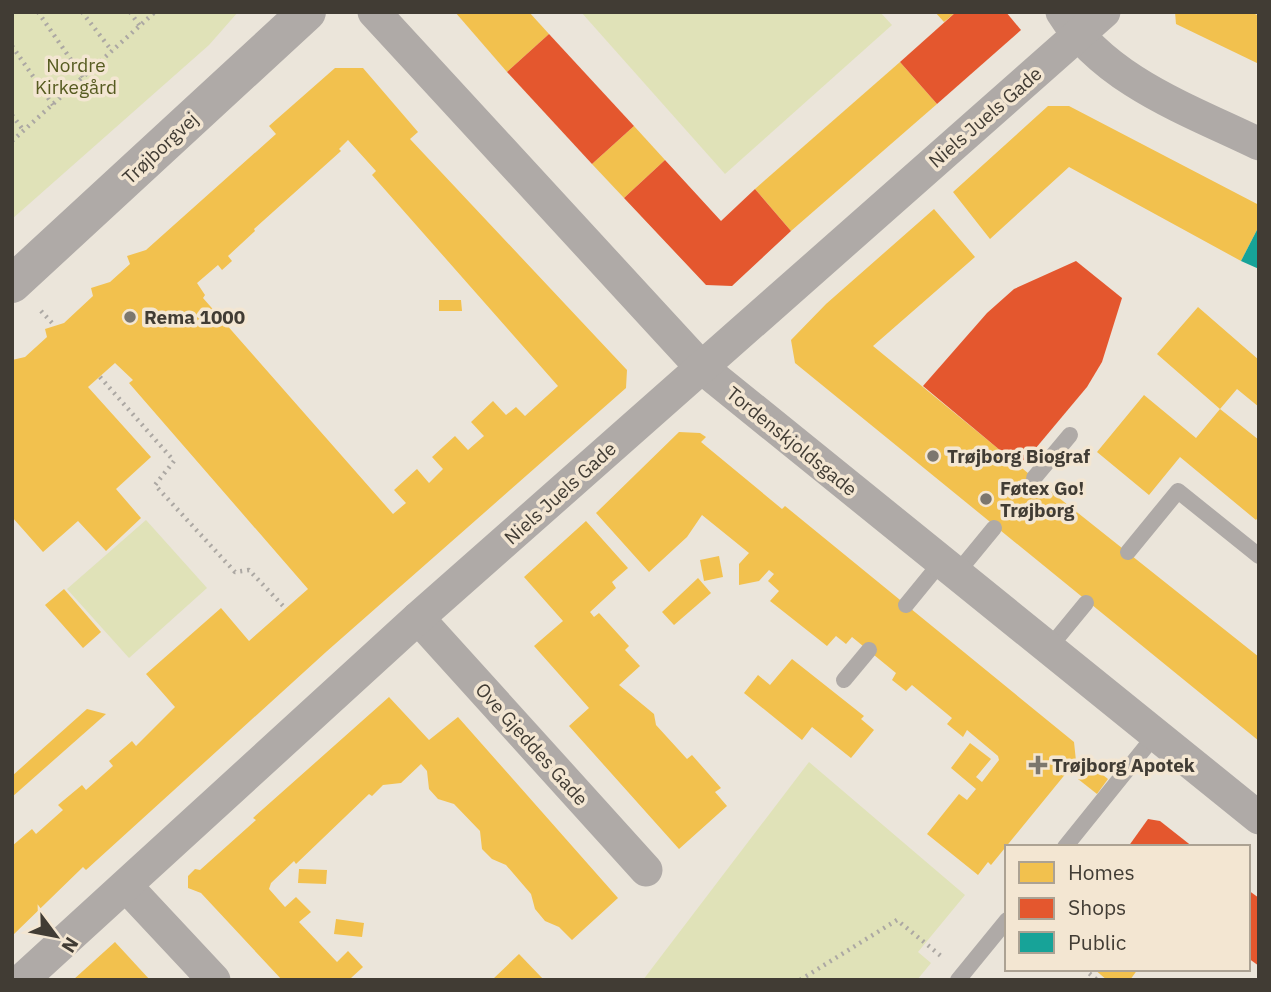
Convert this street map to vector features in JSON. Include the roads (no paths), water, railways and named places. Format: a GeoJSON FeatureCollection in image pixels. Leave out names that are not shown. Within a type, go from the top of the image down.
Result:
{"type":"FeatureCollection","features":[{"type":"Feature","properties":{"kind":"street","name":"Trøjborgvej"},"geometry":{"type":"LineString","coordinates":[[12,284],[307,12]]}},
{"type":"Feature","properties":{"kind":"street","name":"Tordenskjoldsgade"},"geometry":{"type":"LineString","coordinates":[[374,12],[701,367],[1259,818]]}},
{"type":"Feature","properties":{"kind":"street","name":"Niels Juels Gade"},"geometry":{"type":"LineString","coordinates":[[22,980],[127,887],[418,618],[701,367],[1069,24],[1104,12]]}},
{"type":"Feature","properties":{"kind":"street"},"geometry":{"type":"LineString","coordinates":[[1069,24],[1110,64],[1153,93],[1259,144]]}},
{"type":"Feature","properties":{"kind":"street","name":"Ove Gjeddes Gade"},"geometry":{"type":"LineString","coordinates":[[418,618],[646,870]]}},
{"type":"Feature","properties":{"kind":"street"},"geometry":{"type":"LineString","coordinates":[[127,887],[214,980]]}},
{"type":"Feature","properties":{"kind":"lane"},"geometry":{"type":"LineString","coordinates":[[1034,478],[1070,435]]}},
{"type":"Feature","properties":{"kind":"lane"},"geometry":{"type":"LineString","coordinates":[[1128,552],[1178,491],[1259,556]]}},
{"type":"Feature","properties":{"kind":"lane"},"geometry":{"type":"LineString","coordinates":[[906,605],[994,528]]}},
{"type":"Feature","properties":{"kind":"lane"},"geometry":{"type":"LineString","coordinates":[[1049,648],[1086,603]]}},
{"type":"Feature","properties":{"kind":"lane"},"geometry":{"type":"LineString","coordinates":[[844,680],[869,650]]}},
{"type":"Feature","properties":{"kind":"lane"},"geometry":{"type":"LineString","coordinates":[[1067,845],[1156,734]]}},
{"type":"Feature","properties":{"kind":"lane"},"geometry":{"type":"LineString","coordinates":[[960,977],[1005,922]]}},
{"type":"Feature","properties":{"kind":"place","name":"Rema 1000"},"geometry":{"type":"Point","coordinates":[130,317]}},
{"type":"Feature","properties":{"kind":"place","name":"Trøjborg Biograf"},"geometry":{"type":"Point","coordinates":[933,456]}},
{"type":"Feature","properties":{"kind":"place","name":"Føtex Go! Trøjborg"},"geometry":{"type":"Point","coordinates":[986,499]}},
{"type":"Feature","properties":{"kind":"place","name":"Trøjborg Apotek"},"geometry":{"type":"Point","coordinates":[1038,765]}},
{"type":"Feature","properties":{"kind":"park label","name":"Nordre Kirkegård"},"geometry":{"type":"Point","coordinates":[76,76]}}]}
